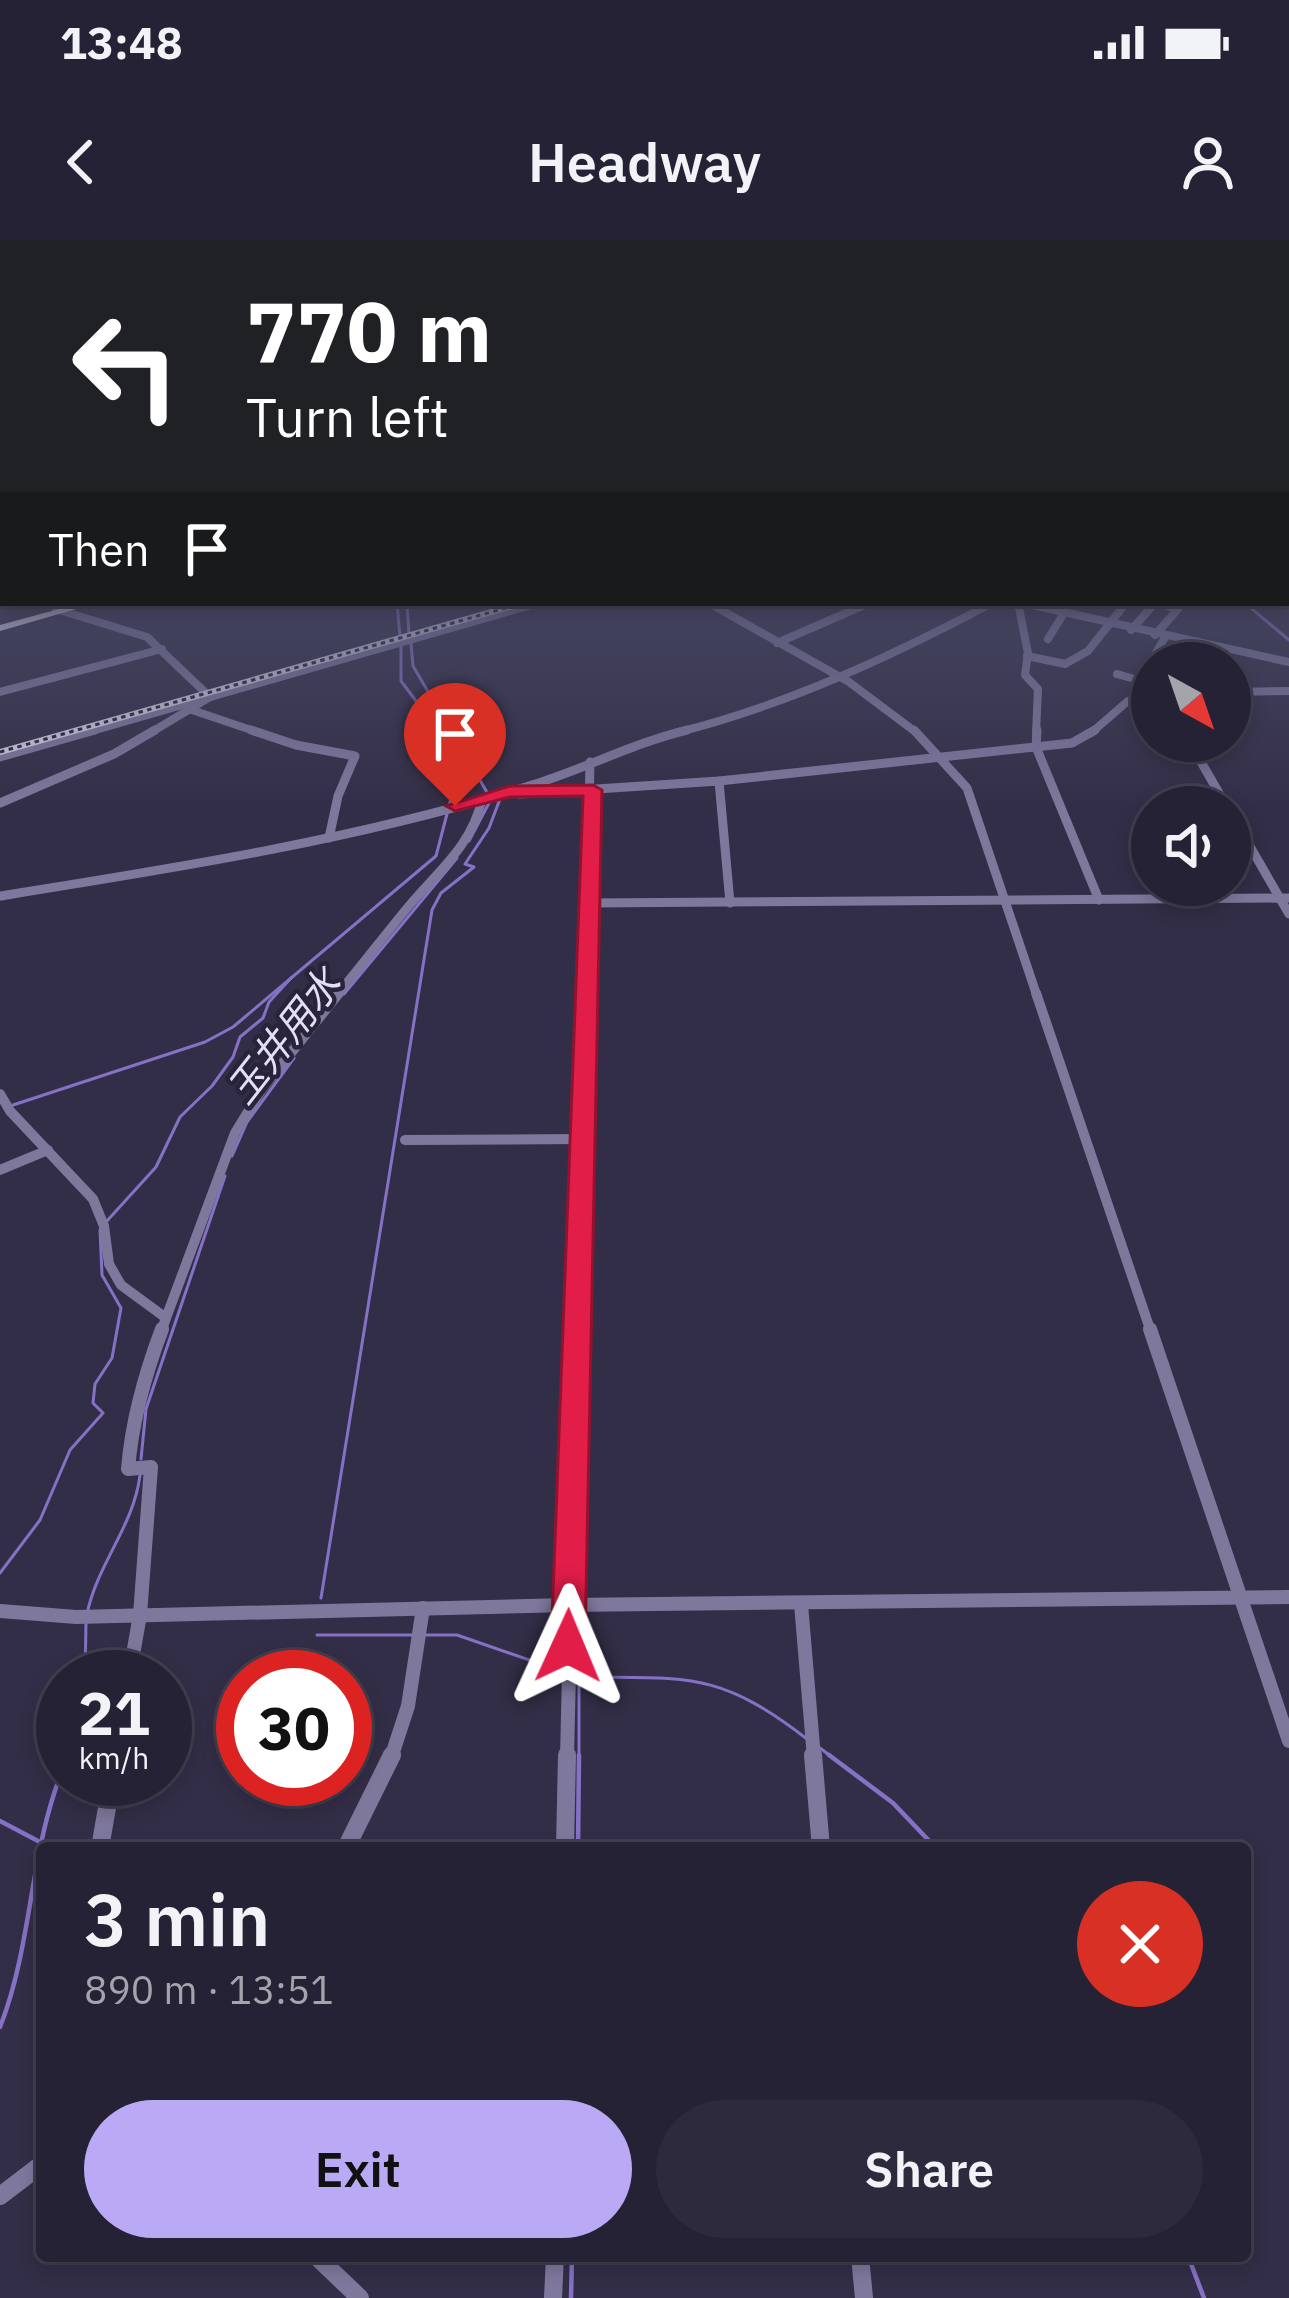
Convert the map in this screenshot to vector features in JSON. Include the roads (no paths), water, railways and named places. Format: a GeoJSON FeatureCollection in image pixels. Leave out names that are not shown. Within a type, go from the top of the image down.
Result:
{"type":"FeatureCollection","features":[{"type":"Feature","properties":{"kind":"street"},"geometry":{"type":"LineString","coordinates":[[91,620],[147,638],[210,698]]}},
{"type":"Feature","properties":{"kind":"street"},"geometry":{"type":"LineString","coordinates":[[0,757],[394,644],[457,620]]}},
{"type":"Feature","properties":{"kind":"street"},"geometry":{"type":"LineString","coordinates":[[415,634],[470,620]]}},
{"type":"Feature","properties":{"kind":"street"},"geometry":{"type":"LineString","coordinates":[[738,620],[895,712],[946,757],[967,788],[1289,1741]]}},
{"type":"Feature","properties":{"kind":"street"},"geometry":{"type":"LineString","coordinates":[[776,643],[829,620]]}},
{"type":"Feature","properties":{"kind":"street"},"geometry":{"type":"LineString","coordinates":[[0,896],[248,856],[510,792],[634,742],[743,716],[895,655],[960,620]]}},
{"type":"Feature","properties":{"kind":"street"},"geometry":{"type":"LineString","coordinates":[[1022,620],[1025,675],[1038,689],[1036,747],[1099,900]]}},
{"type":"Feature","properties":{"kind":"street"},"geometry":{"type":"LineString","coordinates":[[1048,639],[1060,620]]}},
{"type":"Feature","properties":{"kind":"street"},"geometry":{"type":"LineString","coordinates":[[1091,620],[1289,662]]}},
{"type":"Feature","properties":{"kind":"street"},"geometry":{"type":"LineString","coordinates":[[1027,656],[1065,664],[1088,652],[1110,620]]}},
{"type":"Feature","properties":{"kind":"street"},"geometry":{"type":"LineString","coordinates":[[1131,630],[1140,620]]}},
{"type":"Feature","properties":{"kind":"street"},"geometry":{"type":"LineString","coordinates":[[1158,642],[1171,620]]}},
{"type":"Feature","properties":{"kind":"street"},"geometry":{"type":"LineString","coordinates":[[0,692],[162,649]]}},
{"type":"Feature","properties":{"kind":"street"},"geometry":{"type":"LineString","coordinates":[[1117,674],[1131,678]]}},
{"type":"Feature","properties":{"kind":"street"},"geometry":{"type":"LineString","coordinates":[[1251,692],[1289,692]]}},
{"type":"Feature","properties":{"kind":"street"},"geometry":{"type":"LineString","coordinates":[[510,792],[718,781],[1036,747],[1089,736],[1131,697]]}},
{"type":"Feature","properties":{"kind":"street"},"geometry":{"type":"LineString","coordinates":[[0,803],[114,754],[210,698]]}},
{"type":"Feature","properties":{"kind":"street"},"geometry":{"type":"LineString","coordinates":[[192,710],[296,745],[355,756],[338,796],[329,838]]}},
{"type":"Feature","properties":{"kind":"street"},"geometry":{"type":"LineString","coordinates":[[566,1842],[568,1605],[593,790],[590,762]]}},
{"type":"Feature","properties":{"kind":"street"},"geometry":{"type":"LineString","coordinates":[[718,781],[730,903]]}},
{"type":"Feature","properties":{"kind":"street"},"geometry":{"type":"LineString","coordinates":[[134,1650],[149,1467],[131,1469],[129,1441],[142,1380],[235,1132],[262,1089],[412,902],[450,863],[488,798]]}},
{"type":"Feature","properties":{"kind":"street"},"geometry":{"type":"LineString","coordinates":[[1251,846],[1289,914]]}},
{"type":"Feature","properties":{"kind":"street"},"geometry":{"type":"LineString","coordinates":[[590,903],[1284,898]]}},
{"type":"Feature","properties":{"kind":"street"},"geometry":{"type":"LineString","coordinates":[[5,1103],[93,1198],[109,1264],[121,1285],[166,1318]]}},
{"type":"Feature","properties":{"kind":"street"},"geometry":{"type":"LineString","coordinates":[[405,1140],[582,1139]]}},
{"type":"Feature","properties":{"kind":"street"},"geometry":{"type":"LineString","coordinates":[[0,1170],[48,1150]]}},
{"type":"Feature","properties":{"kind":"street"},"geometry":{"type":"LineString","coordinates":[[0,1612],[76,1617],[568,1605],[1289,1598]]}},
{"type":"Feature","properties":{"kind":"street"},"geometry":{"type":"LineString","coordinates":[[801,1604],[821,1842]]}},
{"type":"Feature","properties":{"kind":"street"},"geometry":{"type":"LineString","coordinates":[[349,1842],[384,1782],[407,1723],[423,1608]]}},
{"type":"Feature","properties":{"kind":"street"},"geometry":{"type":"LineString","coordinates":[[101,1842],[107,1806]]}},
{"type":"Feature","properties":{"kind":"street"},"geometry":{"type":"LineString","coordinates":[[0,2196],[36,2169]]}},
{"type":"Feature","properties":{"kind":"street"},"geometry":{"type":"LineString","coordinates":[[322,2262],[360,2298]]}},
{"type":"Feature","properties":{"kind":"street"},"geometry":{"type":"LineString","coordinates":[[554,2298],[555,2262]]}},
{"type":"Feature","properties":{"kind":"street"},"geometry":{"type":"LineString","coordinates":[[861,2262],[864,2298]]}},
{"type":"Feature","properties":{"kind":"waterway"},"geometry":{"type":"LineString","coordinates":[[399,620],[400,637]]}},
{"type":"Feature","properties":{"kind":"waterway","name":"玉井用水"},"geometry":{"type":"LineString","coordinates":[[408,620],[409,635]]}},
{"type":"Feature","properties":{"kind":"waterway"},"geometry":{"type":"LineString","coordinates":[[1265,620],[1289,640]]}},
{"type":"Feature","properties":{"kind":"waterway","name":"玉井用水"},"geometry":{"type":"LineString","coordinates":[[411,644],[413,666],[488,794]]}},
{"type":"Feature","properties":{"kind":"waterway"},"geometry":{"type":"LineString","coordinates":[[291,978],[436,856],[454,787],[435,726],[401,681],[401,646]]}},
{"type":"Feature","properties":{"kind":"waterway"},"geometry":{"type":"LineString","coordinates":[[321,1598],[432,910],[441,893],[474,867],[465,864],[489,828],[500,799]]}},
{"type":"Feature","properties":{"kind":"waterway","name":"玉井用水"},"geometry":{"type":"LineString","coordinates":[[469,841],[490,801]]}},
{"type":"Feature","properties":{"kind":"waterway","name":"玉井用水"},"geometry":{"type":"LineString","coordinates":[[344,994],[457,858]]}},
{"type":"Feature","properties":{"kind":"waterway"},"geometry":{"type":"LineString","coordinates":[[13,1105],[205,1042],[233,1027],[291,978]]}},
{"type":"Feature","properties":{"kind":"waterway"},"geometry":{"type":"LineString","coordinates":[[106,1222],[156,1167],[180,1117],[212,1086],[233,1057],[240,1037],[263,1018],[269,1002],[291,978]]}},
{"type":"Feature","properties":{"kind":"waterway","name":"玉井用水"},"geometry":{"type":"LineString","coordinates":[[232,1156],[247,1122],[294,1058]]}},
{"type":"Feature","properties":{"kind":"waterway","name":"玉井用水"},"geometry":{"type":"LineString","coordinates":[[141,1459],[146,1409],[225,1176]]}},
{"type":"Feature","properties":{"kind":"waterway"},"geometry":{"type":"LineString","coordinates":[[0,1573],[40,1520],[70,1450],[103,1413],[93,1403],[95,1384],[112,1358],[121,1308],[102,1275],[100,1230]]}},
{"type":"Feature","properties":{"kind":"waterway","name":"玉井用水"},"geometry":{"type":"LineString","coordinates":[[87,1614],[131,1511],[140,1475]]}},
{"type":"Feature","properties":{"kind":"waterway","name":"玉井用水"},"geometry":{"type":"LineString","coordinates":[[86,1623],[86,1650]]}},
{"type":"Feature","properties":{"kind":"waterway"},"geometry":{"type":"LineString","coordinates":[[317,1635],[416,1635]]}},
{"type":"Feature","properties":{"kind":"waterway"},"geometry":{"type":"LineString","coordinates":[[425,1635],[457,1635],[561,1671]]}},
{"type":"Feature","properties":{"kind":"waterway"},"geometry":{"type":"LineString","coordinates":[[578,1677],[699,1682],[748,1700],[807,1739]]}},
{"type":"Feature","properties":{"kind":"waterway"},"geometry":{"type":"LineString","coordinates":[[579,1679],[579,1755]]}},
{"type":"Feature","properties":{"kind":"waterway"},"geometry":{"type":"LineString","coordinates":[[820,1748],[833,1758]]}},
{"type":"Feature","properties":{"kind":"waterway"},"geometry":{"type":"LineString","coordinates":[[578,1842],[579,1755]]}},
{"type":"Feature","properties":{"kind":"waterway"},"geometry":{"type":"LineString","coordinates":[[829,1755],[833,1758]]}},
{"type":"Feature","properties":{"kind":"waterway"},"geometry":{"type":"LineString","coordinates":[[833,1758],[893,1803],[930,1842]]}},
{"type":"Feature","properties":{"kind":"waterway","name":"玉井用水"},"geometry":{"type":"LineString","coordinates":[[41,1842],[50,1806]]}},
{"type":"Feature","properties":{"kind":"waterway"},"geometry":{"type":"LineString","coordinates":[[0,1821],[38,1841]]}},
{"type":"Feature","properties":{"kind":"waterway","name":"玉井用水"},"geometry":{"type":"LineString","coordinates":[[0,2027],[19,1963],[36,1871]]}},
{"type":"Feature","properties":{"kind":"waterway"},"geometry":{"type":"LineString","coordinates":[[571,2298],[572,2262]]}},
{"type":"Feature","properties":{"kind":"waterway"},"geometry":{"type":"LineString","coordinates":[[1190,2262],[1204,2298]]}},
{"type":"Feature","properties":{"kind":"railway"},"geometry":{"type":"LineString","coordinates":[[0,752],[463,620]]}}]}
